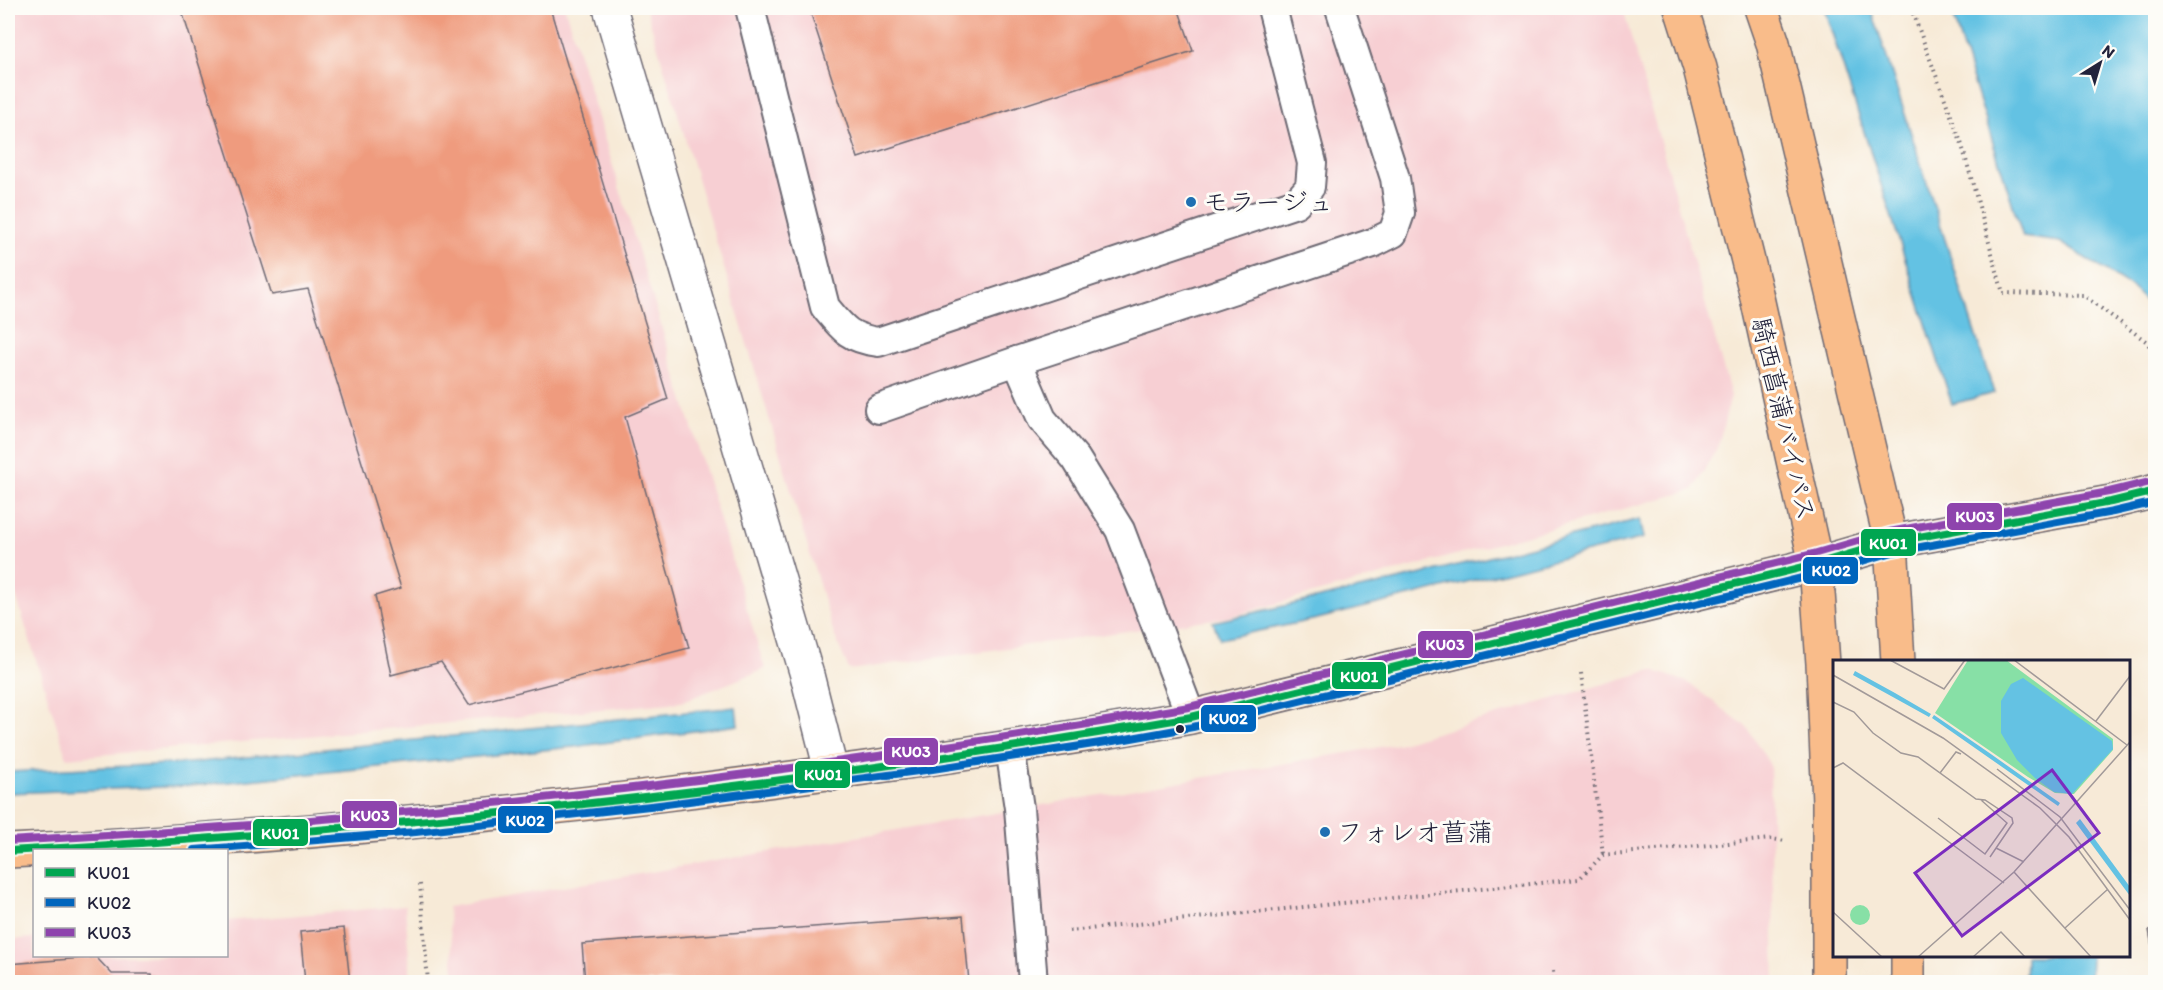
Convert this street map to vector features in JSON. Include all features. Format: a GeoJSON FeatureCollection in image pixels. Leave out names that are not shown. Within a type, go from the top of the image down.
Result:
{"type":"FeatureCollection","features":[{"type":"Feature","properties":{"kind":"main road","name":"騎西菖蒲バイパス"},"geometry":{"type":"LineString","coordinates":[[1681,8],[1700,68],[1753,281],[1816,564],[1829,803],[1829,982]]}},
{"type":"Feature","properties":{"kind":"main road"},"geometry":{"type":"LineString","coordinates":[[1761,8],[1773,43],[1891,542],[1898,660]]}},
{"type":"Feature","properties":{"kind":"main road"},"geometry":{"type":"LineString","coordinates":[[50,849],[112,846],[490,815],[832,774],[1010,748],[1191,717],[1816,564],[1891,542],[2111,502],[2156,491]]}},
{"type":"Feature","properties":{"kind":"main road"},"geometry":{"type":"LineString","coordinates":[[8,851],[33,850]]}},
{"type":"Feature","properties":{"kind":"main road"},"geometry":{"type":"LineString","coordinates":[[1908,957],[1908,982]]}},
{"type":"Feature","properties":{"kind":"street"},"geometry":{"type":"LineString","coordinates":[[610,8],[807,675],[832,774]]}},
{"type":"Feature","properties":{"kind":"lane"},"geometry":{"type":"LineString","coordinates":[[750,8],[825,307],[844,330],[860,339],[878,342],[1296,203],[1310,187],[1312,163],[1272,8]]}},
{"type":"Feature","properties":{"kind":"lane"},"geometry":{"type":"LineString","coordinates":[[879,409],[1373,243],[1393,232],[1400,213],[1395,178],[1340,8]]}},
{"type":"Feature","properties":{"kind":"lane"},"geometry":{"type":"LineString","coordinates":[[1017,361],[1031,399],[1042,419],[1076,459],[1120,530],[1191,717]]}},
{"type":"Feature","properties":{"kind":"lane"},"geometry":{"type":"LineString","coordinates":[[1010,748],[1019,799],[1033,982]]}},
{"type":"Feature","properties":{"kind":"path"},"geometry":{"type":"LineString","coordinates":[[1911,8],[1962,145],[2003,293],[2083,295],[2147,342],[2156,357]]}},
{"type":"Feature","properties":{"kind":"path"},"geometry":{"type":"LineString","coordinates":[[1581,673],[1603,855]]}},
{"type":"Feature","properties":{"kind":"path"},"geometry":{"type":"LineString","coordinates":[[1064,931],[1579,879],[1603,855],[1771,838],[1793,842]]}},
{"type":"Feature","properties":{"kind":"path"},"geometry":{"type":"LineString","coordinates":[[420,884],[428,982]]}},
{"type":"Feature","properties":{"kind":"path"},"geometry":{"type":"LineString","coordinates":[[1553,971],[1554,982]]}},
{"type":"Feature","properties":{"kind":"shaded area"},"geometry":{"type":"Polygon","coordinates":[[[8,8],[565,8],[765,669],[681,702],[67,758],[8,571],[8,8]]]}},
{"type":"Feature","properties":{"kind":"shaded area","name":"モラージュ"},"geometry":{"type":"Polygon","coordinates":[[[646,8],[1623,8],[1731,396],[1718,446],[1693,490],[1228,617],[849,670],[834,634],[646,8]]]}},
{"type":"Feature","properties":{"kind":"shaded area","name":"フォレオ菖蒲"},"geometry":{"type":"Polygon","coordinates":[[[1652,670],[1687,682],[1747,727],[1770,765],[1775,982],[455,982],[448,907],[1398,744],[1652,670]]]}},
{"type":"Feature","properties":{"kind":"shaded area"},"geometry":{"type":"Polygon","coordinates":[[[405,906],[411,982],[8,982],[8,940],[33,938],[33,957],[228,957],[228,921],[405,906]]]}},
{"type":"Feature","properties":{"kind":"water"},"geometry":{"type":"Polygon","coordinates":[[[1824,8],[1871,8],[1994,393],[1952,404],[1824,8]]]}},
{"type":"Feature","properties":{"kind":"water"},"geometry":{"type":"Polygon","coordinates":[[[1950,8],[2155,8],[2155,310],[2131,287],[2060,242],[2023,237],[1950,8]]]}},
{"type":"Feature","properties":{"kind":"water"},"geometry":{"type":"Polygon","coordinates":[[[1640,519],[1644,538],[1317,619],[1220,639],[1213,622],[1386,583],[1640,519]]]}},
{"type":"Feature","properties":{"kind":"water"},"geometry":{"type":"Polygon","coordinates":[[[736,707],[738,725],[573,747],[190,786],[8,793],[8,772],[189,763],[736,707]]]}},
{"type":"Feature","properties":{"kind":"water"},"geometry":{"type":"Polygon","coordinates":[[[2026,957],[2091,957],[2090,982],[2025,982],[2026,957]]]}},
{"type":"Feature","properties":{"kind":"building"},"geometry":{"type":"Polygon","coordinates":[[[181,8],[550,8],[668,399],[625,417],[689,648],[469,705],[441,662],[391,675],[375,596],[401,588],[308,289],[272,295],[181,8]]]}},
{"type":"Feature","properties":{"kind":"building"},"geometry":{"type":"Polygon","coordinates":[[[809,8],[1178,8],[1193,51],[858,158],[809,8]]]}},
{"type":"Feature","properties":{"kind":"building"},"geometry":{"type":"Polygon","coordinates":[[[963,916],[969,982],[585,982],[582,944],[963,916]]]}},
{"type":"Feature","properties":{"kind":"building"},"geometry":{"type":"Polygon","coordinates":[[[344,928],[350,982],[305,982],[300,932],[344,928]]]}},
{"type":"Feature","properties":{"kind":"building"},"geometry":{"type":"Polygon","coordinates":[[[2156,929],[2156,958],[2154,958],[2149,930],[2156,929]]]}},
{"type":"Feature","properties":{"kind":"building"},"geometry":{"type":"Polygon","coordinates":[[[96,957],[112,974],[152,974],[153,982],[8,982],[8,964],[96,957]]]}},
{"type":"Feature","properties":{"kind":"transit line","name":"KU03"},"geometry":{"type":"LineString","coordinates":[[8,841],[304,821],[600,792],[895,754],[1189,707],[1813,554],[1889,532],[2109,492],[2154,481]]}},
{"type":"Feature","properties":{"kind":"transit line","name":"KU01"},"geometry":{"type":"LineString","coordinates":[[41,849],[305,831],[453,818],[749,784],[1044,742],[1191,717],[1816,564],[1891,542],[2111,502],[2156,491]]}},
{"type":"Feature","properties":{"kind":"transit line","name":"KU02"},"geometry":{"type":"LineString","coordinates":[[206,849],[416,832],[659,805],[926,770],[1126,739],[1193,727],[1818,574],[1893,552],[2156,502]]}},
{"type":"Feature","properties":{"kind":"transit line","name":"KU01"},"geometry":{"type":"LineString","coordinates":[[8,851],[33,849]]}},
{"type":"Feature","properties":{"kind":"place","name":"モラージュ"},"geometry":{"type":"Point","coordinates":[1191,202]}},
{"type":"Feature","properties":{"kind":"place","name":"フォレオ菖蒲"},"geometry":{"type":"Point","coordinates":[1325,832]}}]}
